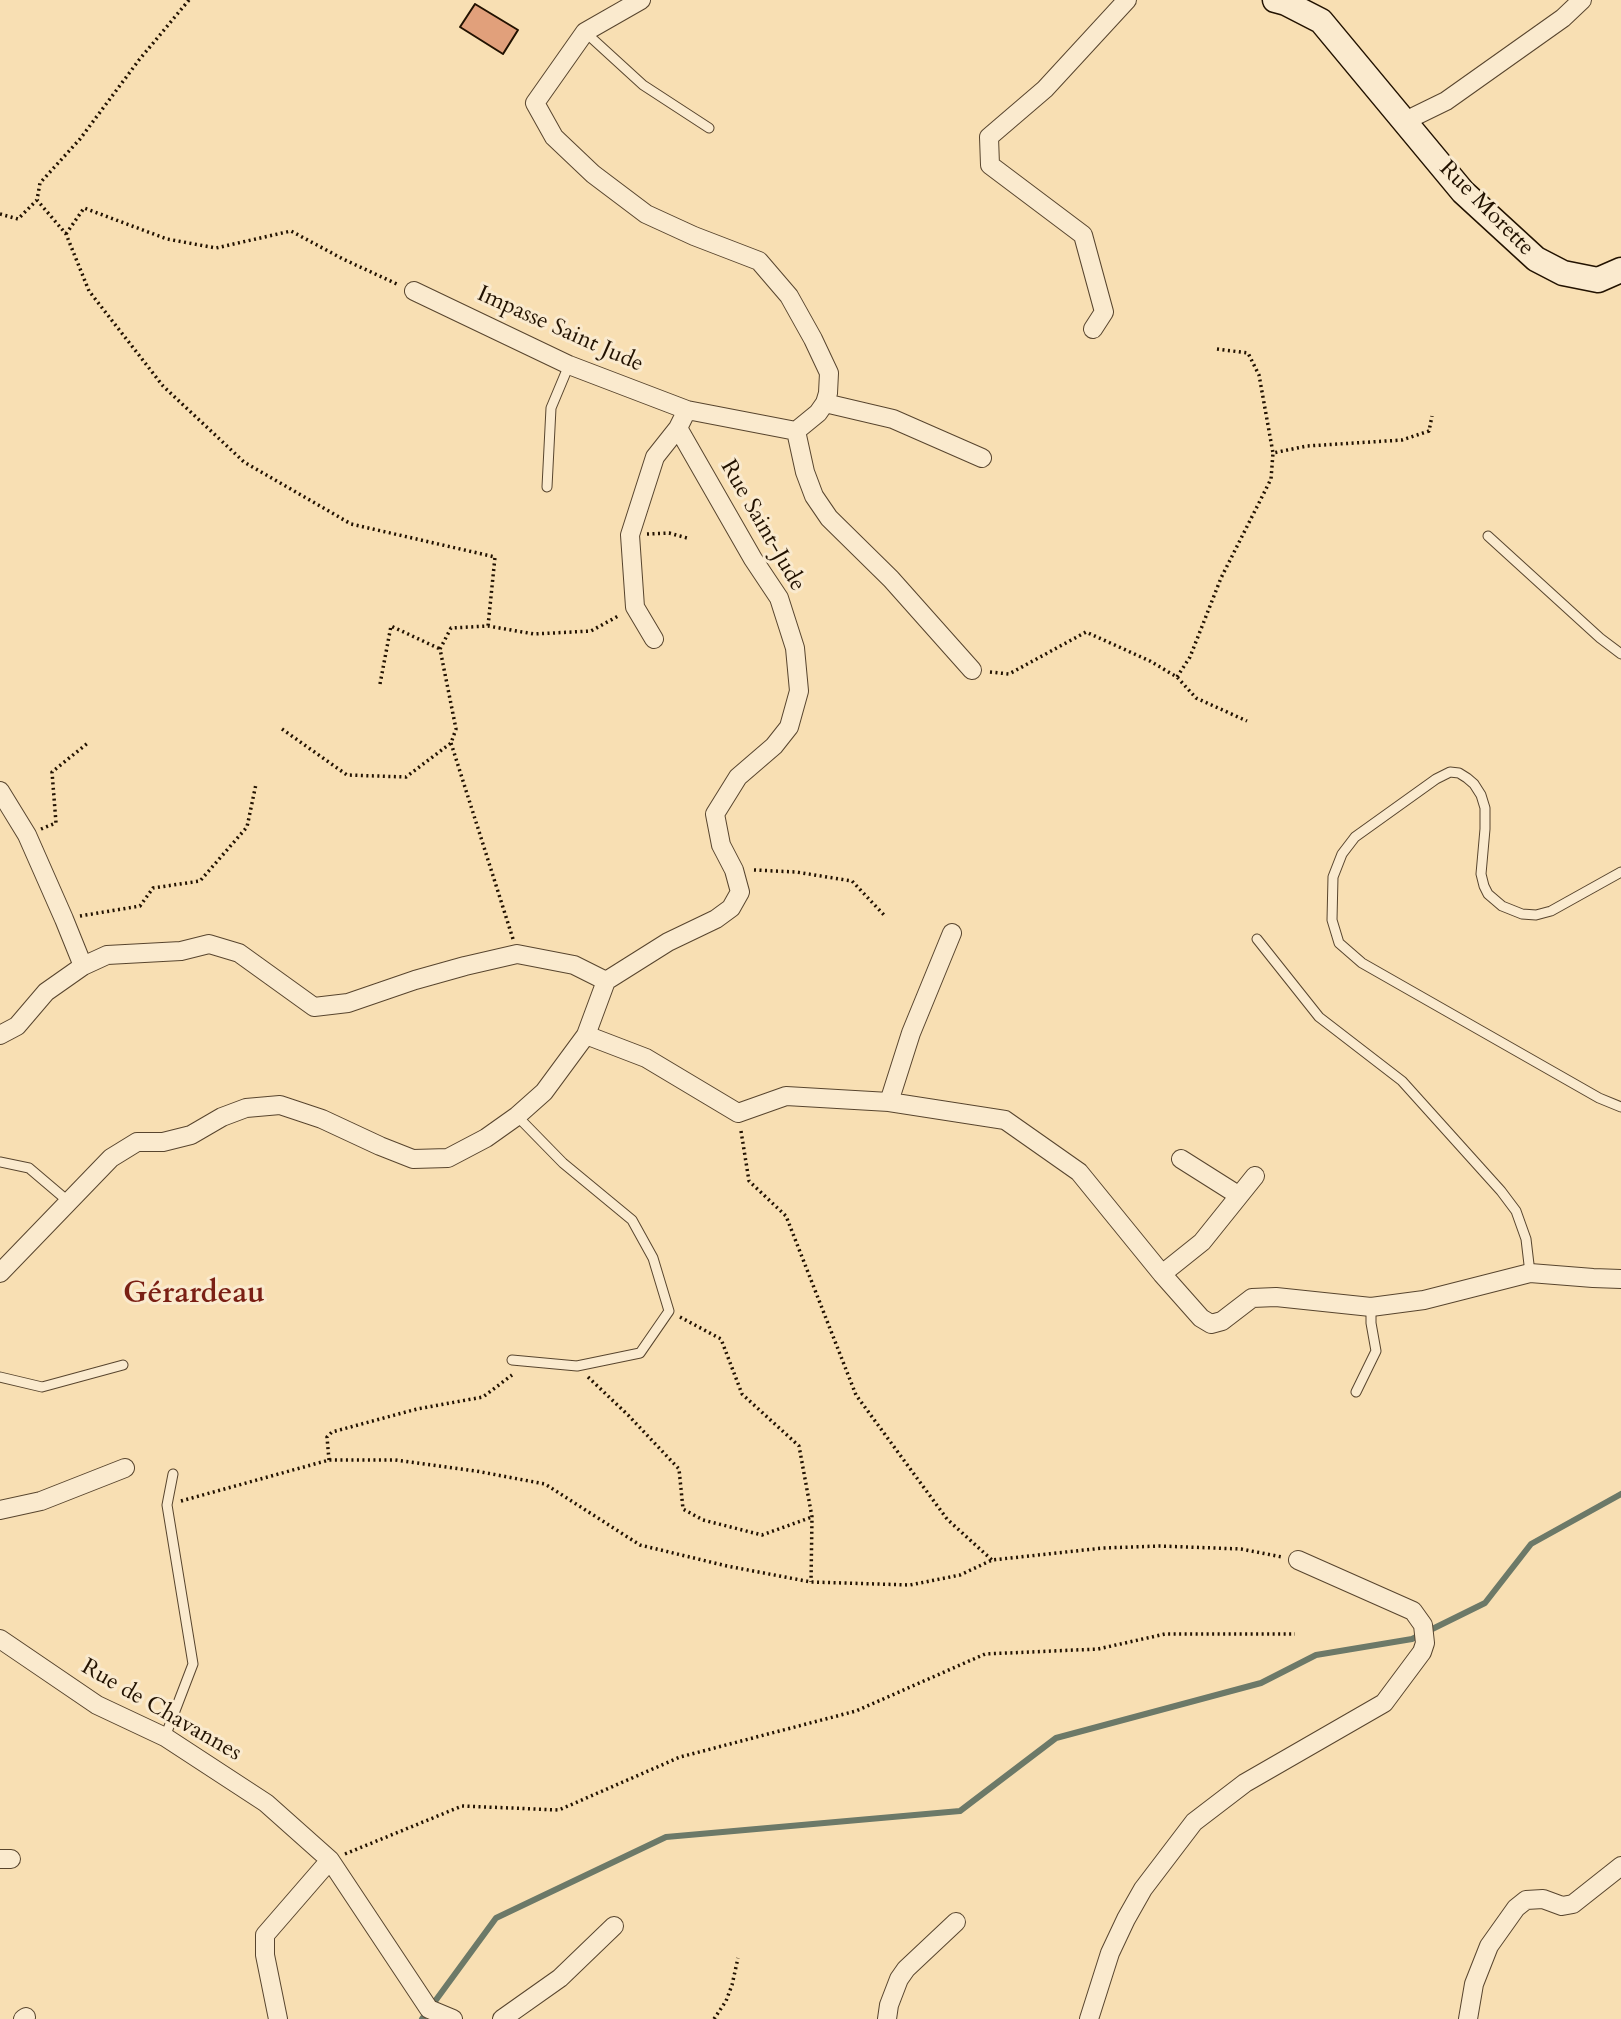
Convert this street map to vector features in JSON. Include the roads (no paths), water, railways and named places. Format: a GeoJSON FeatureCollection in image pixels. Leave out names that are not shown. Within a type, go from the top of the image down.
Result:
{"type":"FeatureCollection","features":[{"type":"Feature","properties":{"kind":"street"},"geometry":{"type":"LineString","coordinates":[[641,0],[585,32],[535,103],[554,136],[593,174],[646,214],[759,261],[789,296],[829,373],[825,403],[796,431]]}},
{"type":"Feature","properties":{"kind":"street"},"geometry":{"type":"LineString","coordinates":[[1093,329],[1104,312],[1083,235],[990,165],[989,137],[1045,89],[1127,0]]}},
{"type":"Feature","properties":{"kind":"street","name":"Rue Morette"},"geometry":{"type":"LineString","coordinates":[[1275,0],[1321,21],[1463,192],[1536,259],[1563,273],[1598,280],[1621,270]]}},
{"type":"Feature","properties":{"kind":"street"},"geometry":{"type":"LineString","coordinates":[[1405,121],[1446,101],[1563,18],[1582,0]]}},
{"type":"Feature","properties":{"kind":"street","name":"Impasse Saint Jude"},"geometry":{"type":"LineString","coordinates":[[414,291],[569,365],[687,410]]}},
{"type":"Feature","properties":{"kind":"street"},"geometry":{"type":"LineString","coordinates":[[825,403],[893,419],[982,458]]}},
{"type":"Feature","properties":{"kind":"street"},"geometry":{"type":"LineString","coordinates":[[654,639],[635,607],[630,535],[655,457],[678,428],[687,410],[796,431]]}},
{"type":"Feature","properties":{"kind":"street","name":"Rue Saint-Jude"},"geometry":{"type":"LineString","coordinates":[[606,981],[668,942],[716,919],[731,908],[740,892],[734,870],[721,845],[715,814],[738,777],[774,746],[789,727],[799,691],[795,648],[779,598],[753,559],[678,428]]}},
{"type":"Feature","properties":{"kind":"street"},"geometry":{"type":"LineString","coordinates":[[796,431],[809,484],[830,518],[891,579],[972,670]]}},
{"type":"Feature","properties":{"kind":"street"},"geometry":{"type":"LineString","coordinates":[[0,791],[27,835],[83,966]]}},
{"type":"Feature","properties":{"kind":"street"},"geometry":{"type":"LineString","coordinates":[[889,1102],[911,1033],[952,933]]}},
{"type":"Feature","properties":{"kind":"street"},"geometry":{"type":"LineString","coordinates":[[0,1035],[17,1026],[46,992],[83,966],[107,955],[181,951],[209,944],[239,953],[314,1007],[348,1003],[415,980],[517,954],[575,965],[606,981],[586,1035],[544,1092],[486,1138],[448,1158],[413,1159],[322,1119],[280,1105],[246,1108],[222,1117],[191,1135],[163,1142],[137,1142],[111,1158],[0,1273]]}},
{"type":"Feature","properties":{"kind":"street"},"geometry":{"type":"LineString","coordinates":[[586,1035],[646,1059],[738,1113],[786,1096],[889,1102],[1005,1119],[1079,1172],[1162,1274],[1201,1318],[1211,1324],[1222,1321],[1252,1298],[1276,1297],[1371,1307],[1424,1300],[1530,1273],[1621,1279]]}},
{"type":"Feature","properties":{"kind":"street"},"geometry":{"type":"LineString","coordinates":[[1181,1159],[1238,1195]]}},
{"type":"Feature","properties":{"kind":"street"},"geometry":{"type":"LineString","coordinates":[[1162,1274],[1202,1242],[1255,1176]]}},
{"type":"Feature","properties":{"kind":"street"},"geometry":{"type":"LineString","coordinates":[[0,1510],[41,1501],[125,1468]]}},
{"type":"Feature","properties":{"kind":"street"},"geometry":{"type":"LineString","coordinates":[[1089,2019],[1110,1953],[1126,1919],[1143,1889],[1194,1822],[1245,1783],[1384,1703],[1422,1652],[1425,1643],[1423,1625],[1413,1611],[1298,1560]]}},
{"type":"Feature","properties":{"kind":"street","name":"Rue de Chavannes"},"geometry":{"type":"LineString","coordinates":[[0,1639],[97,1705],[165,1737],[266,1803],[330,1860],[429,2009],[449,2018]]}},
{"type":"Feature","properties":{"kind":"street"},"geometry":{"type":"LineString","coordinates":[[278,2019],[265,1955],[265,1935],[330,1860]]}},
{"type":"Feature","properties":{"kind":"street"},"geometry":{"type":"LineString","coordinates":[[1468,2019],[1474,1984],[1489,1946],[1516,1909],[1526,1900],[1543,1899],[1562,1906],[1573,1904],[1621,1866]]}},
{"type":"Feature","properties":{"kind":"street"},"geometry":{"type":"LineString","coordinates":[[887,2019],[889,2005],[906,1969],[956,1922]]}},
{"type":"Feature","properties":{"kind":"street"},"geometry":{"type":"LineString","coordinates":[[502,2019],[560,1978],[614,1926]]}},
{"type":"Feature","properties":{"kind":"lane"},"geometry":{"type":"LineString","coordinates":[[585,32],[643,85],[709,128]]}},
{"type":"Feature","properties":{"kind":"lane"},"geometry":{"type":"LineString","coordinates":[[547,487],[551,408],[569,365]]}},
{"type":"Feature","properties":{"kind":"lane"},"geometry":{"type":"LineString","coordinates":[[1488,536],[1600,638],[1621,653]]}},
{"type":"Feature","properties":{"kind":"lane"},"geometry":{"type":"LineString","coordinates":[[1621,872],[1551,911],[1536,915],[1522,914],[1502,906],[1488,894],[1481,874],[1485,829],[1485,808],[1481,795],[1467,778],[1450,772],[1436,779],[1355,837],[1342,854],[1333,877],[1332,920],[1339,943],[1362,963],[1599,1098],[1621,1107]]}},
{"type":"Feature","properties":{"kind":"lane"},"geometry":{"type":"LineString","coordinates":[[1257,939],[1319,1017],[1402,1082],[1501,1191],[1520,1220],[1526,1239],[1530,1273]]}},
{"type":"Feature","properties":{"kind":"lane"},"geometry":{"type":"LineString","coordinates":[[512,1360],[577,1366],[640,1353],[669,1311],[653,1258],[632,1220],[563,1163],[517,1116]]}},
{"type":"Feature","properties":{"kind":"lane"},"geometry":{"type":"LineString","coordinates":[[0,1162],[29,1168],[69,1202]]}},
{"type":"Feature","properties":{"kind":"lane"},"geometry":{"type":"LineString","coordinates":[[1356,1392],[1376,1351],[1371,1307]]}},
{"type":"Feature","properties":{"kind":"lane"},"geometry":{"type":"LineString","coordinates":[[0,1377],[42,1387],[123,1365]]}},
{"type":"Feature","properties":{"kind":"lane"},"geometry":{"type":"LineString","coordinates":[[165,1737],[193,1664],[167,1505],[173,1474]]}},
{"type":"Feature","properties":{"kind":"waterway"},"geometry":{"type":"LineString","coordinates":[[422,2019],[496,1918],[666,1837],[960,1811],[1056,1738],[1261,1683],[1316,1655],[1412,1639],[1485,1603],[1531,1544],[1621,1494]]}},
{"type":"Feature","properties":{"kind":"district","name":"Gérardeau"},"geometry":{"type":"Point","coordinates":[194,1295]}}]}
